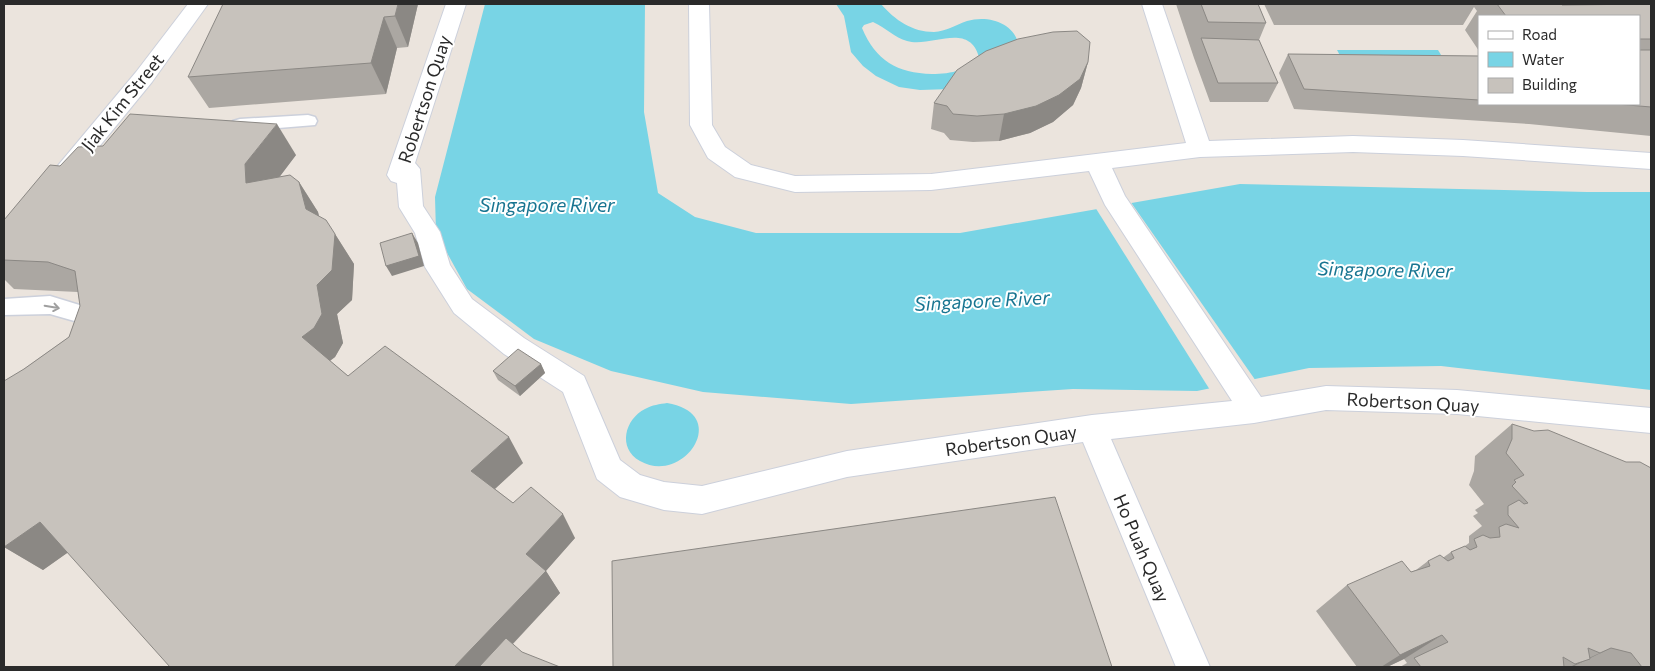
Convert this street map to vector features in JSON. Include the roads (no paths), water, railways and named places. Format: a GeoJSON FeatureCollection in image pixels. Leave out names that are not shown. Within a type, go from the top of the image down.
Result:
{"type":"FeatureCollection","features":[{"type":"Feature","properties":{"kind":"street","name":"Jiak Kim Street"},"geometry":{"type":"LineString","coordinates":[[47,193],[107,134],[144,77],[198,4]]}},
{"type":"Feature","properties":{"kind":"street","name":"Robertson Quay"},"geometry":{"type":"LineString","coordinates":[[456,4],[399,175],[408,168],[411,207],[428,232],[438,267],[463,306],[514,346],[574,384],[608,469],[631,487],[664,496],[702,500],[847,464],[1092,428],[1254,411],[1326,398],[1457,402],[1651,422]]}},
{"type":"Feature","properties":{"kind":"street"},"geometry":{"type":"LineString","coordinates":[[699,4],[701,125],[716,152],[743,171],[795,184],[931,182],[1200,149],[1352,144],[1463,148],[1651,161]]}},
{"type":"Feature","properties":{"kind":"street"},"geometry":{"type":"LineString","coordinates":[[1152,4],[1200,149]]}},
{"type":"Feature","properties":{"kind":"street"},"geometry":{"type":"LineString","coordinates":[[1097,161],[1114,199],[1254,411]]}},
{"type":"Feature","properties":{"kind":"street","name":"Ho Puah Quay"},"geometry":{"type":"LineString","coordinates":[[1092,428],[1192,667]]}},
{"type":"Feature","properties":{"kind":"lane"},"geometry":{"type":"LineString","coordinates":[[222,126],[308,120]]}},
{"type":"Feature","properties":{"kind":"lane"},"geometry":{"type":"LineString","coordinates":[[4,307],[50,305],[91,317],[83,349]]}},
{"type":"Feature","properties":{"kind":"water","name":"Singapore River"},"geometry":{"type":"Polygon","coordinates":[[[485,4],[645,4],[644,112],[658,193],[695,217],[756,233],[960,233],[1240,184],[1651,192],[1651,390],[1441,366],[1309,368],[1197,391],[1073,389],[851,404],[703,392],[611,371],[534,339],[467,289],[436,233],[435,197],[485,4]]]}},
{"type":"Feature","properties":{"kind":"water"},"geometry":{"type":"Polygon","coordinates":[[[836,4],[881,4],[904,24],[918,30],[934,32],[975,19],[990,20],[1010,29],[1018,42],[951,89],[920,90],[899,87],[876,76],[863,66],[851,52],[844,16],[836,4]],[[873,22],[864,25],[862,28],[881,57],[898,68],[920,73],[950,73],[962,69],[979,57],[974,46],[967,40],[948,38],[917,42],[907,41],[873,22]]]}},
{"type":"Feature","properties":{"kind":"water"},"geometry":{"type":"Polygon","coordinates":[[[1337,50],[1438,50],[1446,63],[1344,63],[1337,50]]]}},
{"type":"Feature","properties":{"kind":"water"},"geometry":{"type":"Polygon","coordinates":[[[667,403],[687,410],[697,420],[699,433],[694,446],[685,457],[672,464],[656,466],[640,461],[628,449],[626,434],[629,426],[638,414],[645,409],[667,403]]]}}]}
